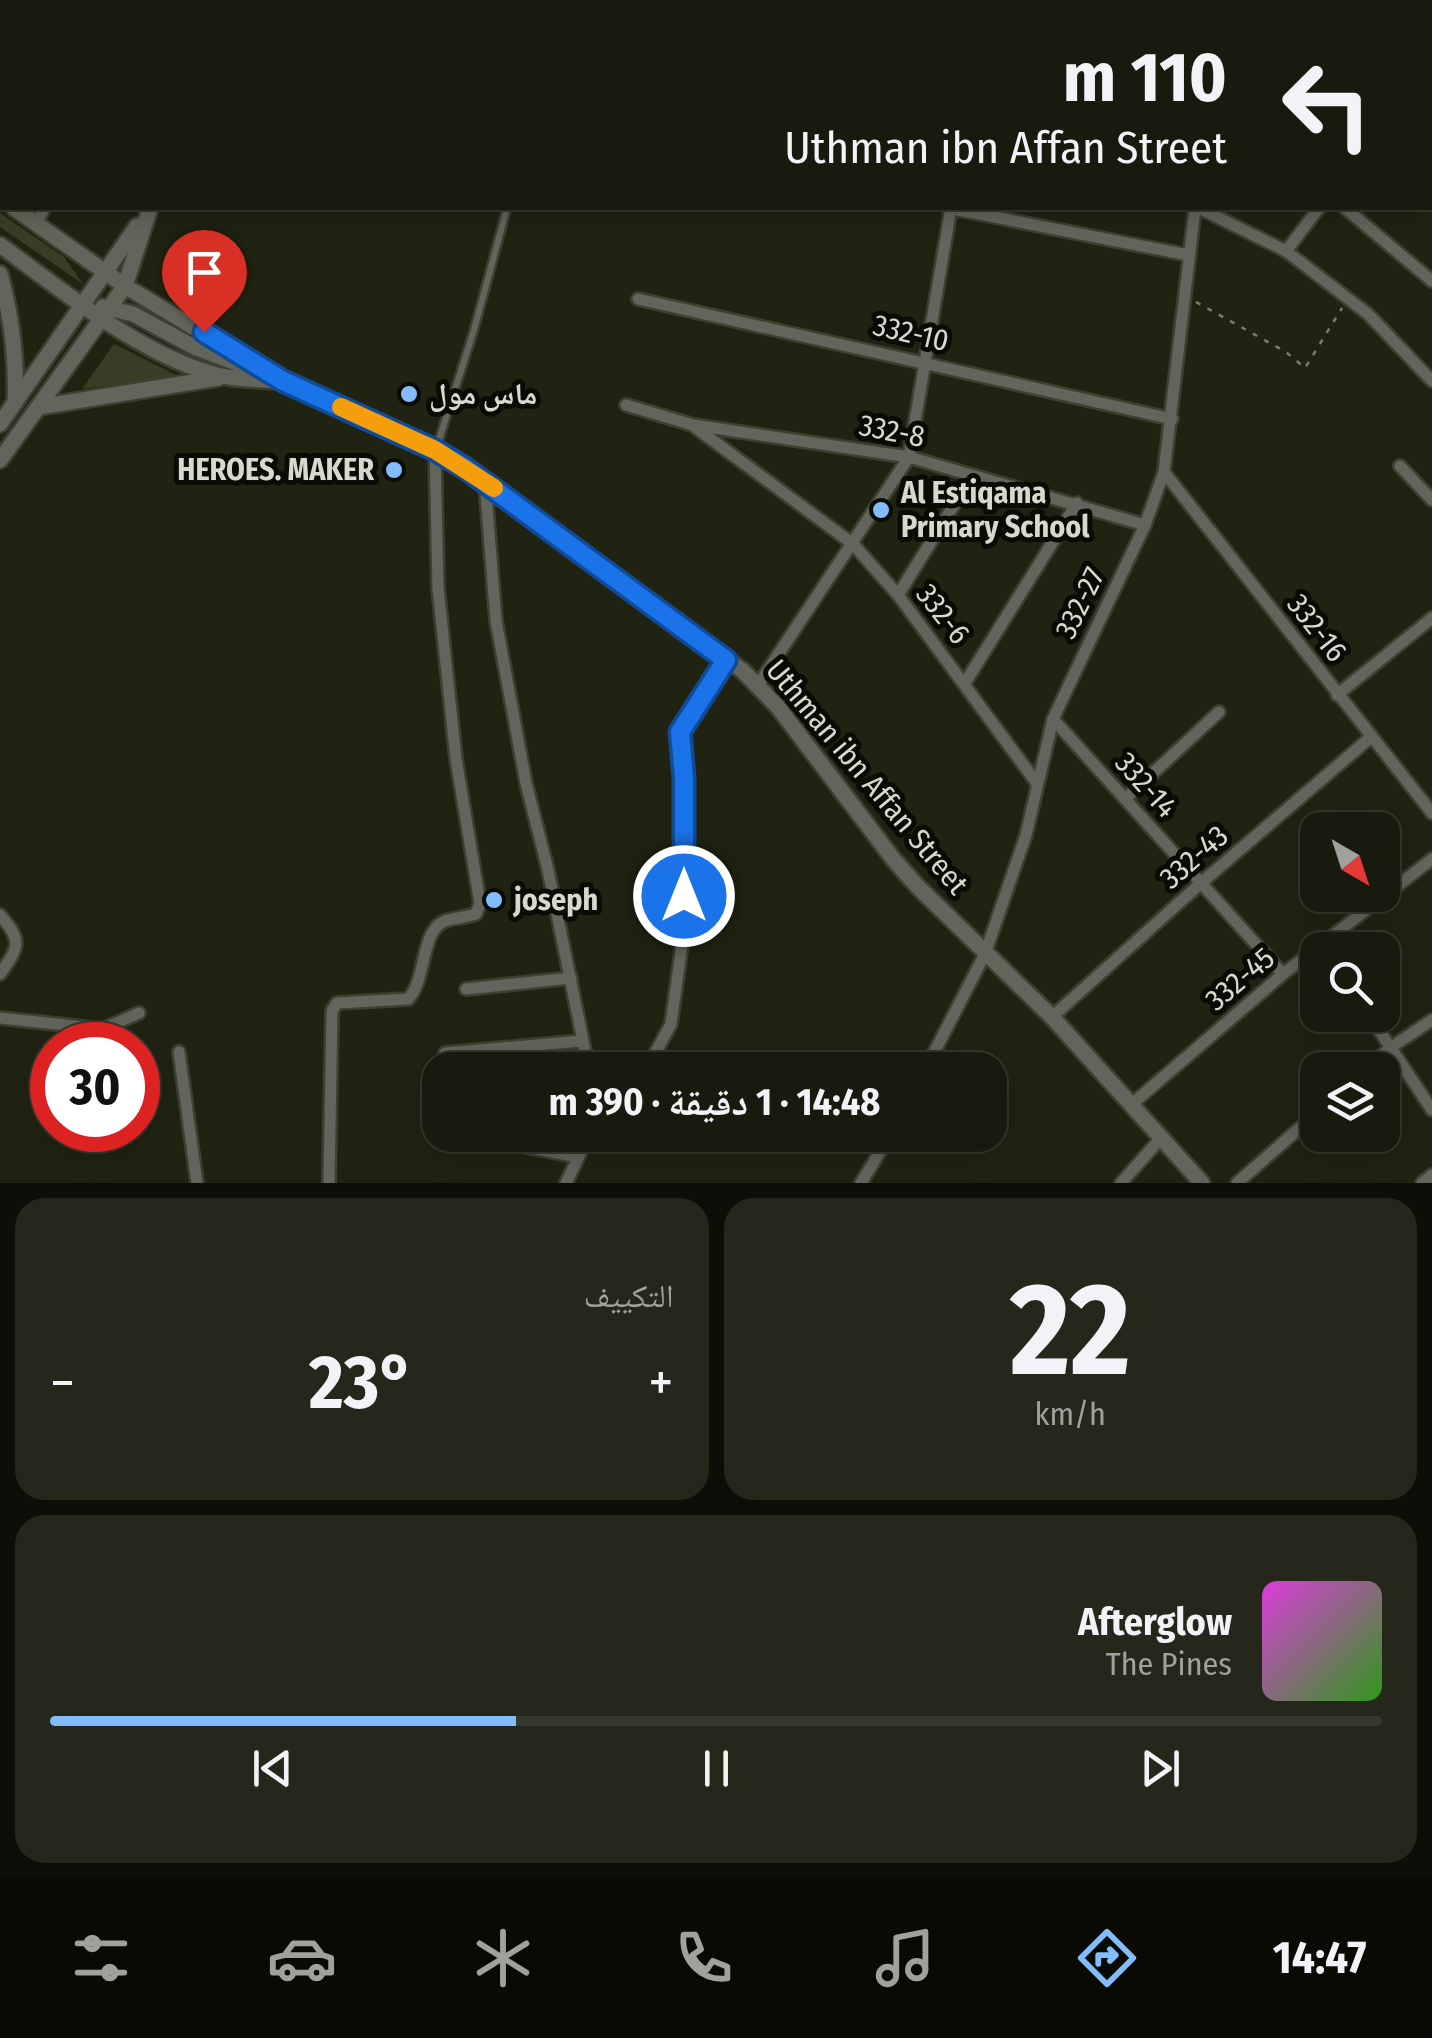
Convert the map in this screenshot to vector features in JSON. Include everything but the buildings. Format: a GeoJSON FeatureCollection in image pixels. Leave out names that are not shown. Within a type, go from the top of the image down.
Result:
{"type":"FeatureCollection","features":[{"type":"Feature","properties":{"kind":"street","name":"Uthman ibn Affan Street"},"geometry":{"type":"LineString","coordinates":[[17,210],[124,286],[283,381],[435,450],[485,482],[758,685],[894,860],[1052,1017],[1202,1183]]}},
{"type":"Feature","properties":{"kind":"street"},"geometry":{"type":"LineString","coordinates":[[36,223],[44,210]]}},
{"type":"Feature","properties":{"kind":"street"},"geometry":{"type":"LineString","coordinates":[[0,424],[148,210]]}},
{"type":"Feature","properties":{"kind":"street"},"geometry":{"type":"LineString","coordinates":[[0,460],[124,286],[148,210]]}},
{"type":"Feature","properties":{"kind":"street"},"geometry":{"type":"LineString","coordinates":[[758,685],[909,457],[950,210]]}},
{"type":"Feature","properties":{"kind":"street"},"geometry":{"type":"LineString","coordinates":[[960,210],[1188,256]]}},
{"type":"Feature","properties":{"kind":"street","name":"332-27"},"geometry":{"type":"LineString","coordinates":[[935,1052],[986,954],[1026,835],[1053,718],[1146,525],[1164,472],[1197,210]]}},
{"type":"Feature","properties":{"kind":"street"},"geometry":{"type":"LineString","coordinates":[[1201,210],[1286,251],[1368,314],[1430,376]]}},
{"type":"Feature","properties":{"kind":"street"},"geometry":{"type":"LineString","coordinates":[[1286,251],[1317,210]]}},
{"type":"Feature","properties":{"kind":"street"},"geometry":{"type":"LineString","coordinates":[[1348,210],[1432,280]]}},
{"type":"Feature","properties":{"kind":"street","name":"Uthman ibn Affan Street"},"geometry":{"type":"LineString","coordinates":[[0,245],[84,307],[107,314],[184,364],[222,377],[283,381]]}},
{"type":"Feature","properties":{"kind":"street"},"geometry":{"type":"LineString","coordinates":[[0,274],[12,315],[17,360],[15,405]]}},
{"type":"Feature","properties":{"kind":"street","name":"332-10"},"geometry":{"type":"LineString","coordinates":[[638,299],[1172,419]]}},
{"type":"Feature","properties":{"kind":"street"},"geometry":{"type":"LineString","coordinates":[[107,314],[134,314],[194,347],[283,381]]}},
{"type":"Feature","properties":{"kind":"street"},"geometry":{"type":"LineString","coordinates":[[39,406],[222,377]]}},
{"type":"Feature","properties":{"kind":"street","name":"332-8"},"geometry":{"type":"LineString","coordinates":[[626,404],[693,426],[909,457],[1146,525]]}},
{"type":"Feature","properties":{"kind":"street","name":"332-6"},"geometry":{"type":"LineString","coordinates":[[693,426],[853,544],[965,682],[1036,782]]}},
{"type":"Feature","properties":{"kind":"street"},"geometry":{"type":"LineString","coordinates":[[329,1183],[332,1010],[337,1004],[408,999],[416,991],[429,935],[443,922],[476,914],[480,903],[456,759],[438,588],[435,450]]}},
{"type":"Feature","properties":{"kind":"street"},"geometry":{"type":"LineString","coordinates":[[1400,466],[1432,500]]}},
{"type":"Feature","properties":{"kind":"street","name":"332-16"},"geometry":{"type":"LineString","coordinates":[[1164,472],[1432,813]]}},
{"type":"Feature","properties":{"kind":"street"},"geometry":{"type":"LineString","coordinates":[[898,595],[972,476]]}},
{"type":"Feature","properties":{"kind":"street"},"geometry":{"type":"LineString","coordinates":[[485,482],[496,622],[526,783],[585,1052]]}},
{"type":"Feature","properties":{"kind":"street"},"geometry":{"type":"LineString","coordinates":[[965,682],[1076,502]]}},
{"type":"Feature","properties":{"kind":"street"},"geometry":{"type":"LineString","coordinates":[[1337,694],[1432,618]]}},
{"type":"Feature","properties":{"kind":"street"},"geometry":{"type":"LineString","coordinates":[[656,1052],[671,1024],[684,930],[684,778],[680,732],[726,660]]}},
{"type":"Feature","properties":{"kind":"street"},"geometry":{"type":"LineString","coordinates":[[1125,798],[1218,712]]}},
{"type":"Feature","properties":{"kind":"street","name":"332-14"},"geometry":{"type":"LineString","coordinates":[[1053,718],[1283,974]]}},
{"type":"Feature","properties":{"kind":"street","name":"332-43"},"geometry":{"type":"LineString","coordinates":[[1052,1017],[1371,736]]}},
{"type":"Feature","properties":{"kind":"street","name":"332-45"},"geometry":{"type":"LineString","coordinates":[[1342,932],[1432,859]]}},
{"type":"Feature","properties":{"kind":"street"},"geometry":{"type":"LineString","coordinates":[[0,915],[17,942],[13,956],[0,974]]}},
{"type":"Feature","properties":{"kind":"street","name":"332-45"},"geometry":{"type":"LineString","coordinates":[[1132,1104],[1300,963]]}},
{"type":"Feature","properties":{"kind":"street"},"geometry":{"type":"LineString","coordinates":[[466,989],[571,978]]}},
{"type":"Feature","properties":{"kind":"street"},"geometry":{"type":"LineString","coordinates":[[0,1018],[103,1030],[139,1013]]}},
{"type":"Feature","properties":{"kind":"street"},"geometry":{"type":"LineString","coordinates":[[1385,1052],[1432,1020]]}},
{"type":"Feature","properties":{"kind":"street"},"geometry":{"type":"LineString","coordinates":[[1379,1032],[1432,1110]]}},
{"type":"Feature","properties":{"kind":"street"},"geometry":{"type":"LineString","coordinates":[[457,1052],[582,1041]]}},
{"type":"Feature","properties":{"kind":"street"},"geometry":{"type":"LineString","coordinates":[[179,1052],[197,1183]]}},
{"type":"Feature","properties":{"kind":"street"},"geometry":{"type":"LineString","coordinates":[[1238,1183],[1300,1128]]}},
{"type":"Feature","properties":{"kind":"street"},"geometry":{"type":"LineString","coordinates":[[1121,1183],[1162,1137]]}},
{"type":"Feature","properties":{"kind":"street"},"geometry":{"type":"LineString","coordinates":[[549,1152],[578,1158]]}},
{"type":"Feature","properties":{"kind":"street"},"geometry":{"type":"LineString","coordinates":[[566,1183],[581,1152]]}},
{"type":"Feature","properties":{"kind":"street"},"geometry":{"type":"LineString","coordinates":[[860,1183],[879,1152]]}},
{"type":"Feature","properties":{"kind":"street"},"geometry":{"type":"LineString","coordinates":[[1422,1183],[1432,1175]]}},
{"type":"Feature","properties":{"kind":"lane"},"geometry":{"type":"LineString","coordinates":[[435,450],[474,330],[506,210]]}},
{"type":"Feature","properties":{"kind":"path"},"geometry":{"type":"LineString","coordinates":[[1184,296],[1286,352],[1305,368],[1347,298]]}},
{"type":"Feature","properties":{"kind":"green space"},"geometry":{"type":"Polygon","coordinates":[[[0,213],[64,257],[83,284],[0,227],[0,213]]]}},
{"type":"Feature","properties":{"kind":"green space"},"geometry":{"type":"Polygon","coordinates":[[[114,344],[180,377],[82,389],[114,344]]]}},
{"type":"Feature","properties":{"kind":"slow traffic"},"geometry":{"type":"LineString","coordinates":[[341,407],[435,450],[494,488]]}},
{"type":"Feature","properties":{"kind":"place","name":"ماس مول"},"geometry":{"type":"Point","coordinates":[409,394]}},
{"type":"Feature","properties":{"kind":"place","name":"HEROES. MAKER"},"geometry":{"type":"Point","coordinates":[394,470]}},
{"type":"Feature","properties":{"kind":"place","name":"Al Estiqama Primary School"},"geometry":{"type":"Point","coordinates":[881,510]}},
{"type":"Feature","properties":{"kind":"place","name":"joseph"},"geometry":{"type":"Point","coordinates":[494,900]}},
{"type":"Feature","properties":{"kind":"route"},"geometry":{"type":"LineString","coordinates":[[204,332],[283,381],[435,450],[465,468],[726,660],[680,732],[684,896]]}}]}
